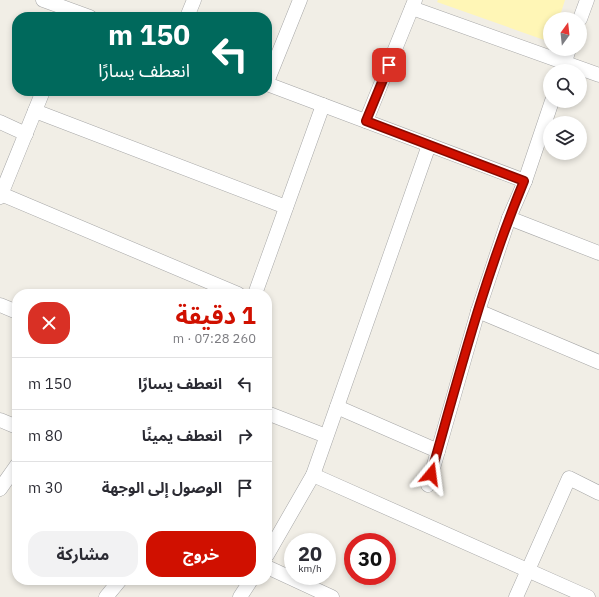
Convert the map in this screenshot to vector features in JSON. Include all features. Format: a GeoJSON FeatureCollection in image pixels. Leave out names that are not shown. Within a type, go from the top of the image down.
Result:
{"type":"FeatureCollection","features":[{"type":"Feature","properties":{"kind":"street"},"geometry":{"type":"LineString","coordinates":[[43,0],[76,9]]}},
{"type":"Feature","properties":{"kind":"street"},"geometry":{"type":"LineString","coordinates":[[189,12],[194,0]]}},
{"type":"Feature","properties":{"kind":"street"},"geometry":{"type":"LineString","coordinates":[[272,70],[300,0]]}},
{"type":"Feature","properties":{"kind":"street"},"geometry":{"type":"LineString","coordinates":[[583,12],[587,0]]}},
{"type":"Feature","properties":{"kind":"street"},"geometry":{"type":"LineString","coordinates":[[366,121],[414,4],[556,64]]}},
{"type":"Feature","properties":{"kind":"street"},"geometry":{"type":"LineString","coordinates":[[587,72],[599,75]]}},
{"type":"Feature","properties":{"kind":"street"},"geometry":{"type":"LineString","coordinates":[[272,85],[524,181]]}},
{"type":"Feature","properties":{"kind":"street"},"geometry":{"type":"LineString","coordinates":[[41,96],[1,196],[226,289]]}},
{"type":"Feature","properties":{"kind":"street"},"geometry":{"type":"LineString","coordinates":[[257,289],[323,105]]}},
{"type":"Feature","properties":{"kind":"street"},"geometry":{"type":"LineString","coordinates":[[428,485],[478,311],[509,218],[524,181],[550,108]]}},
{"type":"Feature","properties":{"kind":"street"},"geometry":{"type":"LineString","coordinates":[[35,110],[286,207]]}},
{"type":"Feature","properties":{"kind":"street"},"geometry":{"type":"LineString","coordinates":[[0,122],[26,134]]}},
{"type":"Feature","properties":{"kind":"street"},"geometry":{"type":"LineString","coordinates":[[272,546],[313,475],[429,145]]}},
{"type":"Feature","properties":{"kind":"street"},"geometry":{"type":"LineString","coordinates":[[509,218],[599,253]]}},
{"type":"Feature","properties":{"kind":"street"},"geometry":{"type":"LineString","coordinates":[[264,271],[265,289]]}},
{"type":"Feature","properties":{"kind":"street"},"geometry":{"type":"LineString","coordinates":[[0,305],[12,310]]}},
{"type":"Feature","properties":{"kind":"street"},"geometry":{"type":"LineString","coordinates":[[478,311],[599,362]]}},
{"type":"Feature","properties":{"kind":"street"},"geometry":{"type":"LineString","coordinates":[[337,407],[438,451]]}},
{"type":"Feature","properties":{"kind":"street"},"geometry":{"type":"LineString","coordinates":[[272,414],[326,436]]}},
{"type":"Feature","properties":{"kind":"street"},"geometry":{"type":"LineString","coordinates":[[0,420],[12,425]]}},
{"type":"Feature","properties":{"kind":"street"},"geometry":{"type":"LineString","coordinates":[[0,489],[12,472]]}},
{"type":"Feature","properties":{"kind":"street"},"geometry":{"type":"LineString","coordinates":[[313,475],[588,597]]}},
{"type":"Feature","properties":{"kind":"street"},"geometry":{"type":"LineString","coordinates":[[516,597],[569,478],[599,493]]}},
{"type":"Feature","properties":{"kind":"street"},"geometry":{"type":"LineString","coordinates":[[272,569],[332,597]]}},
{"type":"Feature","properties":{"kind":"street"},"geometry":{"type":"LineString","coordinates":[[106,597],[116,585]]}},
{"type":"Feature","properties":{"kind":"street"},"geometry":{"type":"LineString","coordinates":[[240,597],[248,585]]}},
{"type":"Feature","properties":{"kind":"sand"},"geometry":{"type":"Polygon","coordinates":[[[438,0],[565,0],[561,12],[543,12],[543,40],[437,2],[438,0]]]}},
{"type":"Feature","properties":{"kind":"route"},"geometry":{"type":"LineString","coordinates":[[389,65],[366,121],[524,181],[509,218],[478,311],[431,474]]}}]}
